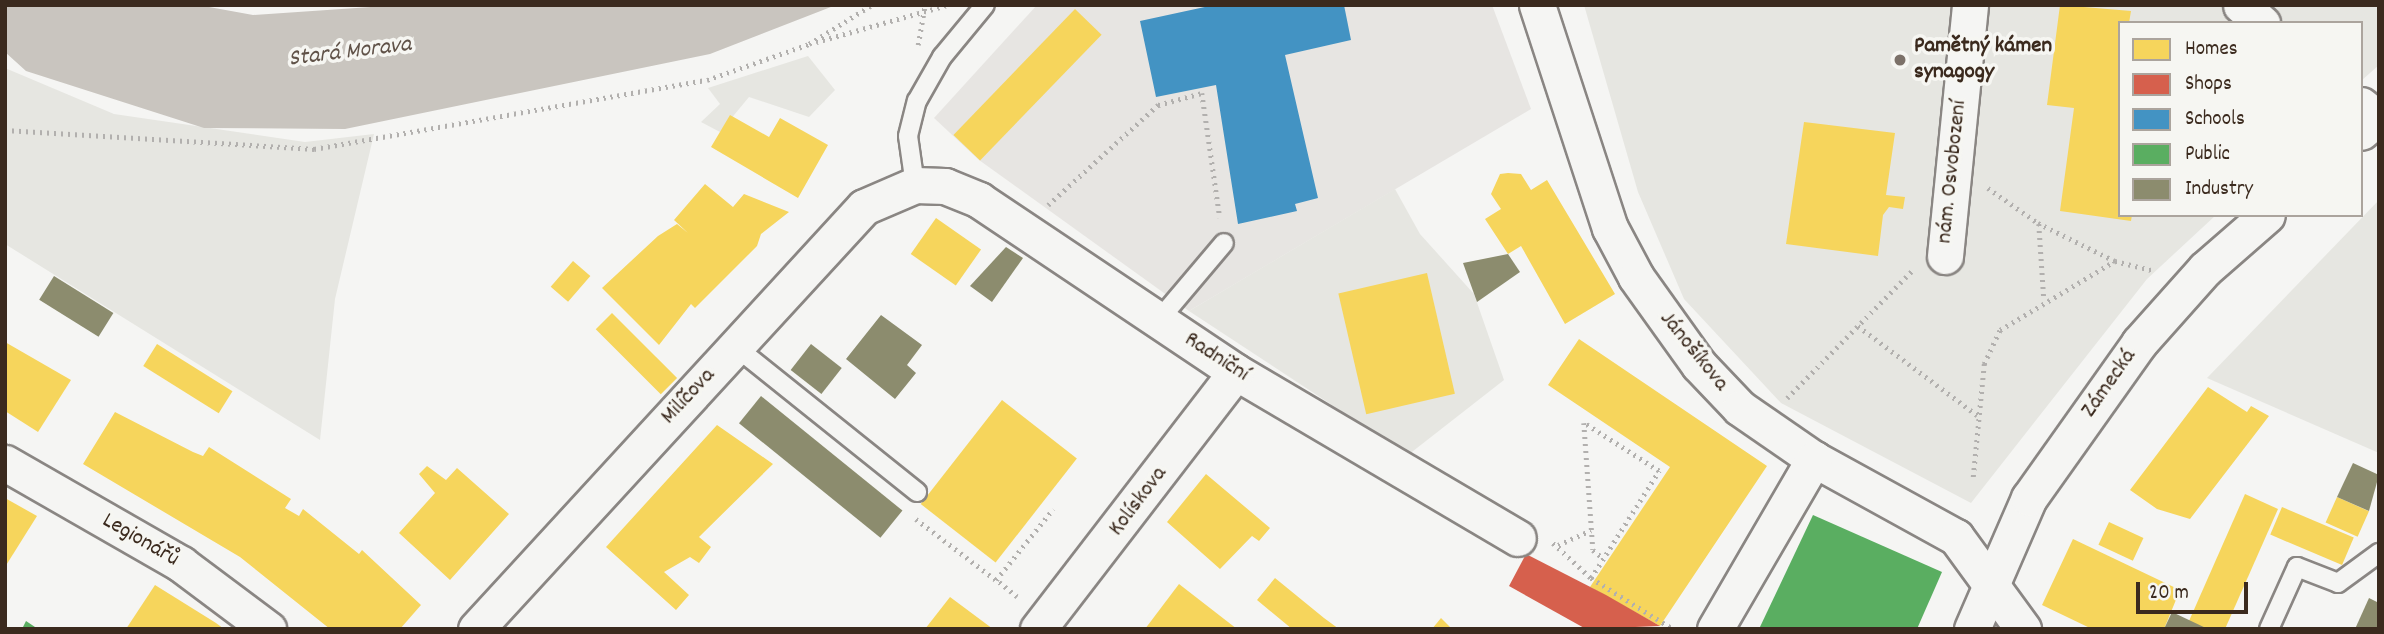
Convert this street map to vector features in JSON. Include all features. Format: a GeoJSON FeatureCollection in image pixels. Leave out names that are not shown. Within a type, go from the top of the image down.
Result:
{"type":"FeatureCollection","features":[{"type":"Feature","properties":{"kind":"street","name":"Jánošíkova"},"geometry":{"type":"LineString","coordinates":[[1537,5],[1610,228],[1636,277],[1699,365],[1740,408],[1814,459],[1956,537],[2023,629]]}},
{"type":"Feature","properties":{"kind":"street","name":"nám. Osvobození"},"geometry":{"type":"LineString","coordinates":[[1945,256],[1970,5]]}},
{"type":"Feature","properties":{"kind":"street"},"geometry":{"type":"LineString","coordinates":[[2241,5],[2260,21]]}},
{"type":"Feature","properties":{"kind":"street","name":"Radniční"},"geometry":{"type":"LineString","coordinates":[[915,185],[945,186],[979,200],[1419,494],[1532,538]]}},
{"type":"Feature","properties":{"kind":"street","name":"Milíčova"},"geometry":{"type":"LineString","coordinates":[[476,629],[864,207],[915,185]]}},
{"type":"Feature","properties":{"kind":"street","name":"Zámecká"},"geometry":{"type":"LineString","coordinates":[[1972,629],[2029,498],[2139,343],[2205,269],[2265,217]]}},
{"type":"Feature","properties":{"kind":"street","name":"Kolískova"},"geometry":{"type":"LineString","coordinates":[[1033,617],[1236,372]]}},
{"type":"Feature","properties":{"kind":"street"},"geometry":{"type":"LineString","coordinates":[[1715,629],[1814,459]]}},
{"type":"Feature","properties":{"kind":"street","name":"Legionářů"},"geometry":{"type":"LineString","coordinates":[[5,463],[181,564],[268,629]]}},
{"type":"Feature","properties":{"kind":"lane"},"geometry":{"type":"LineString","coordinates":[[915,185],[908,136],[916,101],[942,57],[985,5]]}},
{"type":"Feature","properties":{"kind":"lane"},"geometry":{"type":"LineString","coordinates":[[1158,321],[1224,243]]}},
{"type":"Feature","properties":{"kind":"lane"},"geometry":{"type":"LineString","coordinates":[[736,346],[917,492]]}},
{"type":"Feature","properties":{"kind":"lane"},"geometry":{"type":"LineString","coordinates":[[2269,629],[2297,567],[2338,583],[2379,553]]}},
{"type":"Feature","properties":{"kind":"path"},"geometry":{"type":"LineString","coordinates":[[808,44],[872,5]]}},
{"type":"Feature","properties":{"kind":"path"},"geometry":{"type":"LineString","coordinates":[[5,130],[314,149],[707,80],[808,44],[948,5]]}},
{"type":"Feature","properties":{"kind":"path"},"geometry":{"type":"LineString","coordinates":[[1045,208],[1158,104],[1202,93],[1224,243]]}},
{"type":"Feature","properties":{"kind":"path"},"geometry":{"type":"LineString","coordinates":[[1987,187],[2038,223],[2115,261],[2152,270]]}},
{"type":"Feature","properties":{"kind":"path"},"geometry":{"type":"LineString","coordinates":[[2038,223],[2044,299]]}},
{"type":"Feature","properties":{"kind":"path"},"geometry":{"type":"LineString","coordinates":[[1784,402],[1917,265],[1945,256]]}},
{"type":"Feature","properties":{"kind":"path"},"geometry":{"type":"LineString","coordinates":[[1972,477],[1984,364],[2000,330],[2044,299],[2115,261]]}},
{"type":"Feature","properties":{"kind":"path"},"geometry":{"type":"LineString","coordinates":[[1858,326],[1978,415]]}},
{"type":"Feature","properties":{"kind":"path"},"geometry":{"type":"LineString","coordinates":[[1591,578],[1659,471],[1584,423],[1593,550],[1603,558]]}},
{"type":"Feature","properties":{"kind":"path"},"geometry":{"type":"LineString","coordinates":[[996,580],[1053,509]]}},
{"type":"Feature","properties":{"kind":"path"},"geometry":{"type":"LineString","coordinates":[[909,514],[996,580],[1033,617]]}},
{"type":"Feature","properties":{"kind":"path"},"geometry":{"type":"LineString","coordinates":[[1558,545],[1591,530]]}},
{"type":"Feature","properties":{"kind":"path"},"geometry":{"type":"LineString","coordinates":[[1532,538],[1558,545],[1591,578],[1673,629]]}},
{"type":"Feature","properties":{"kind":"shaded area"},"geometry":{"type":"Polygon","coordinates":[[[1037,5],[1492,5],[1531,109],[1189,311],[979,160],[934,118],[1037,5]]]}},
{"type":"Feature","properties":{"kind":"shaded area"},"geometry":{"type":"Polygon","coordinates":[[[1584,5],[2379,5],[2379,65],[2363,79],[2363,21],[2118,21],[2118,217],[2214,217],[2147,279],[1971,503],[1781,403],[1684,299],[1638,192],[1584,5]]]}},
{"type":"Feature","properties":{"kind":"shaded area"},"geometry":{"type":"Polygon","coordinates":[[[808,56],[835,90],[809,117],[749,97],[720,132],[701,122],[720,104],[708,88],[808,56]]]}},
{"type":"Feature","properties":{"kind":"shaded area"},"geometry":{"type":"Polygon","coordinates":[[[5,68],[114,114],[305,142],[374,134],[335,299],[320,440],[5,244],[5,68]]]}},
{"type":"Feature","properties":{"kind":"shaded area"},"geometry":{"type":"Polygon","coordinates":[[[1395,189],[1420,234],[1474,294],[1504,380],[1408,455],[1189,311],[1395,189]]]}},
{"type":"Feature","properties":{"kind":"shaded area"},"geometry":{"type":"Polygon","coordinates":[[[2379,200],[2379,453],[2207,378],[2379,200]]]}},
{"type":"Feature","properties":{"kind":"water","name":"Stará Morava"},"geometry":{"type":"Polygon","coordinates":[[[5,5],[198,5],[253,15],[400,5],[836,5],[710,54],[345,129],[204,128],[26,71],[5,52],[5,5]]]}},
{"type":"Feature","properties":{"kind":"building: Homes"},"geometry":{"type":"Polygon","coordinates":[[[2060,5],[2131,11],[2129,21],[2118,21],[2118,217],[2132,217],[2131,221],[2060,211],[2074,108],[2047,105],[2060,5]]]}},
{"type":"Feature","properties":{"kind":"building: Homes"},"geometry":{"type":"Polygon","coordinates":[[[1075,9],[1102,35],[980,161],[953,135],[1075,9]]]}},
{"type":"Feature","properties":{"kind":"building: Homes"},"geometry":{"type":"Polygon","coordinates":[[[730,115],[769,137],[780,118],[828,145],[798,198],[711,147],[730,115]]]}},
{"type":"Feature","properties":{"kind":"building: Homes"},"geometry":{"type":"Polygon","coordinates":[[[1804,122],[1895,133],[1886,195],[1905,197],[1903,209],[1889,207],[1883,215],[1878,256],[1786,244],[1804,122]]]}},
{"type":"Feature","properties":{"kind":"building: Homes"},"geometry":{"type":"Polygon","coordinates":[[[1500,174],[1521,174],[1531,190],[1547,180],[1615,294],[1565,324],[1521,246],[1508,254],[1485,219],[1501,209],[1491,194],[1500,174]]]}},
{"type":"Feature","properties":{"kind":"building: Homes"},"geometry":{"type":"Polygon","coordinates":[[[705,184],[733,207],[744,194],[789,212],[761,234],[757,246],[695,308],[691,304],[659,345],[602,288],[658,236],[677,224],[688,233],[674,220],[705,184]]]}},
{"type":"Feature","properties":{"kind":"building: Homes"},"geometry":{"type":"Polygon","coordinates":[[[936,218],[981,250],[956,286],[911,254],[936,218]]]}},
{"type":"Feature","properties":{"kind":"building: Homes"},"geometry":{"type":"Polygon","coordinates":[[[573,261],[590,276],[568,302],[551,287],[573,261]]]}},
{"type":"Feature","properties":{"kind":"building: Homes"},"geometry":{"type":"Polygon","coordinates":[[[1427,273],[1455,394],[1366,414],[1338,293],[1427,273]]]}},
{"type":"Feature","properties":{"kind":"building: Homes"},"geometry":{"type":"Polygon","coordinates":[[[612,313],[677,378],[661,394],[596,329],[612,313]]]}},
{"type":"Feature","properties":{"kind":"building: Homes"},"geometry":{"type":"Polygon","coordinates":[[[1579,339],[1767,466],[1660,626],[1590,587],[1670,467],[1548,385],[1579,339]]]}},
{"type":"Feature","properties":{"kind":"building: Homes"},"geometry":{"type":"Polygon","coordinates":[[[5,342],[71,380],[38,432],[5,411],[5,342]]]}},
{"type":"Feature","properties":{"kind":"building: Homes"},"geometry":{"type":"Polygon","coordinates":[[[157,344],[232,391],[219,413],[143,366],[157,344]]]}},
{"type":"Feature","properties":{"kind":"building: Homes"},"geometry":{"type":"Polygon","coordinates":[[[2208,387],[2247,412],[2251,406],[2269,416],[2190,519],[2157,509],[2130,490],[2208,387]]]}},
{"type":"Feature","properties":{"kind":"building: Homes"},"geometry":{"type":"Polygon","coordinates":[[[1002,400],[1077,458],[996,563],[921,504],[1002,400]]]}},
{"type":"Feature","properties":{"kind":"building: Homes"},"geometry":{"type":"Polygon","coordinates":[[[115,412],[203,456],[209,447],[291,499],[285,508],[299,516],[303,509],[359,554],[362,550],[421,605],[400,629],[330,629],[240,557],[83,464],[115,412]]]}},
{"type":"Feature","properties":{"kind":"building: Homes"},"geometry":{"type":"Polygon","coordinates":[[[717,425],[773,464],[699,537],[711,547],[699,563],[690,557],[664,572],[689,595],[676,610],[606,547],[717,425]]]}},
{"type":"Feature","properties":{"kind":"building: Homes"},"geometry":{"type":"Polygon","coordinates":[[[427,466],[446,480],[457,468],[509,514],[450,580],[399,533],[435,493],[419,474],[427,466]]]}},
{"type":"Feature","properties":{"kind":"building: Homes"},"geometry":{"type":"Polygon","coordinates":[[[1206,474],[1270,528],[1259,541],[1252,536],[1220,569],[1167,522],[1206,474]]]}},
{"type":"Feature","properties":{"kind":"building: Homes"},"geometry":{"type":"Polygon","coordinates":[[[2245,494],[2278,509],[2225,629],[2207,629],[2189,621],[2245,494]]]}},
{"type":"Feature","properties":{"kind":"building: Homes"},"geometry":{"type":"Polygon","coordinates":[[[2337,497],[2369,511],[2358,537],[2326,523],[2337,497]]]}},
{"type":"Feature","properties":{"kind":"building: Homes"},"geometry":{"type":"Polygon","coordinates":[[[5,498],[37,516],[5,567],[5,498]]]}},
{"type":"Feature","properties":{"kind":"building: Homes"},"geometry":{"type":"Polygon","coordinates":[[[2282,507],[2354,537],[2342,565],[2270,535],[2282,507]]]}},
{"type":"Feature","properties":{"kind":"building: Homes"},"geometry":{"type":"Polygon","coordinates":[[[2109,522],[2143,538],[2133,561],[2098,545],[2109,522]]]}},
{"type":"Feature","properties":{"kind":"building: Homes"},"geometry":{"type":"Polygon","coordinates":[[[2073,539],[2180,590],[2164,629],[2092,629],[2042,605],[2073,539]]]}},
{"type":"Feature","properties":{"kind":"building: Homes"},"geometry":{"type":"Polygon","coordinates":[[[1275,578],[1339,629],[1292,629],[1257,600],[1275,578]]]}},
{"type":"Feature","properties":{"kind":"building: Homes"},"geometry":{"type":"Polygon","coordinates":[[[1179,584],[1237,629],[1145,629],[1179,584]]]}},
{"type":"Feature","properties":{"kind":"building: Homes"},"geometry":{"type":"Polygon","coordinates":[[[155,585],[216,623],[224,629],[126,629],[155,585]]]}},
{"type":"Feature","properties":{"kind":"building: Homes"},"geometry":{"type":"Polygon","coordinates":[[[950,597],[993,629],[925,629],[950,597]]]}},
{"type":"Feature","properties":{"kind":"building: Homes"},"geometry":{"type":"Polygon","coordinates":[[[1441,618],[1452,629],[1432,629],[1441,618]]]}},
{"type":"Feature","properties":{"kind":"building: Shops"},"geometry":{"type":"Polygon","coordinates":[[[1526,554],[1660,626],[1586,629],[1509,586],[1526,554]]]}},
{"type":"Feature","properties":{"kind":"building: Schools"},"geometry":{"type":"Polygon","coordinates":[[[1214,5],[1344,5],[1351,40],[1285,55],[1318,198],[1295,204],[1297,211],[1238,224],[1216,85],[1156,97],[1140,21],[1214,5]]]}},
{"type":"Feature","properties":{"kind":"building: Public"},"geometry":{"type":"Polygon","coordinates":[[[1813,515],[1942,572],[1917,629],[1759,629],[1813,515]]]}},
{"type":"Feature","properties":{"kind":"building: Public"},"geometry":{"type":"Polygon","coordinates":[[[26,621],[38,629],[22,629],[26,621]]]}},
{"type":"Feature","properties":{"kind":"building: Industry"},"geometry":{"type":"Polygon","coordinates":[[[1006,247],[1023,258],[992,302],[970,286],[1006,247]]]}},
{"type":"Feature","properties":{"kind":"building: Industry"},"geometry":{"type":"Polygon","coordinates":[[[1508,254],[1520,272],[1477,302],[1463,263],[1508,254]]]}},
{"type":"Feature","properties":{"kind":"building: Industry"},"geometry":{"type":"Polygon","coordinates":[[[54,276],[113,313],[99,337],[39,300],[54,276]]]}},
{"type":"Feature","properties":{"kind":"building: Industry"},"geometry":{"type":"Polygon","coordinates":[[[881,315],[922,345],[907,365],[916,373],[895,399],[846,359],[881,315]]]}},
{"type":"Feature","properties":{"kind":"building: Industry"},"geometry":{"type":"Polygon","coordinates":[[[811,344],[842,368],[821,394],[791,370],[811,344]]]}},
{"type":"Feature","properties":{"kind":"building: Industry"},"geometry":{"type":"Polygon","coordinates":[[[761,396],[902,511],[880,538],[739,423],[761,396]]]}},
{"type":"Feature","properties":{"kind":"building: Industry"},"geometry":{"type":"Polygon","coordinates":[[[2353,463],[2379,475],[2369,511],[2337,497],[2353,463]]]}},
{"type":"Feature","properties":{"kind":"building: Industry"},"geometry":{"type":"Polygon","coordinates":[[[2369,598],[2379,603],[2379,629],[2355,629],[2369,598]]]}},
{"type":"Feature","properties":{"kind":"building: Industry"},"geometry":{"type":"Polygon","coordinates":[[[2172,612],[2208,629],[2164,629],[2172,612]]]}},
{"type":"Feature","properties":{"kind":"place","name":"Pamětný kámen synagogy"},"geometry":{"type":"Point","coordinates":[1900,60]}}]}
